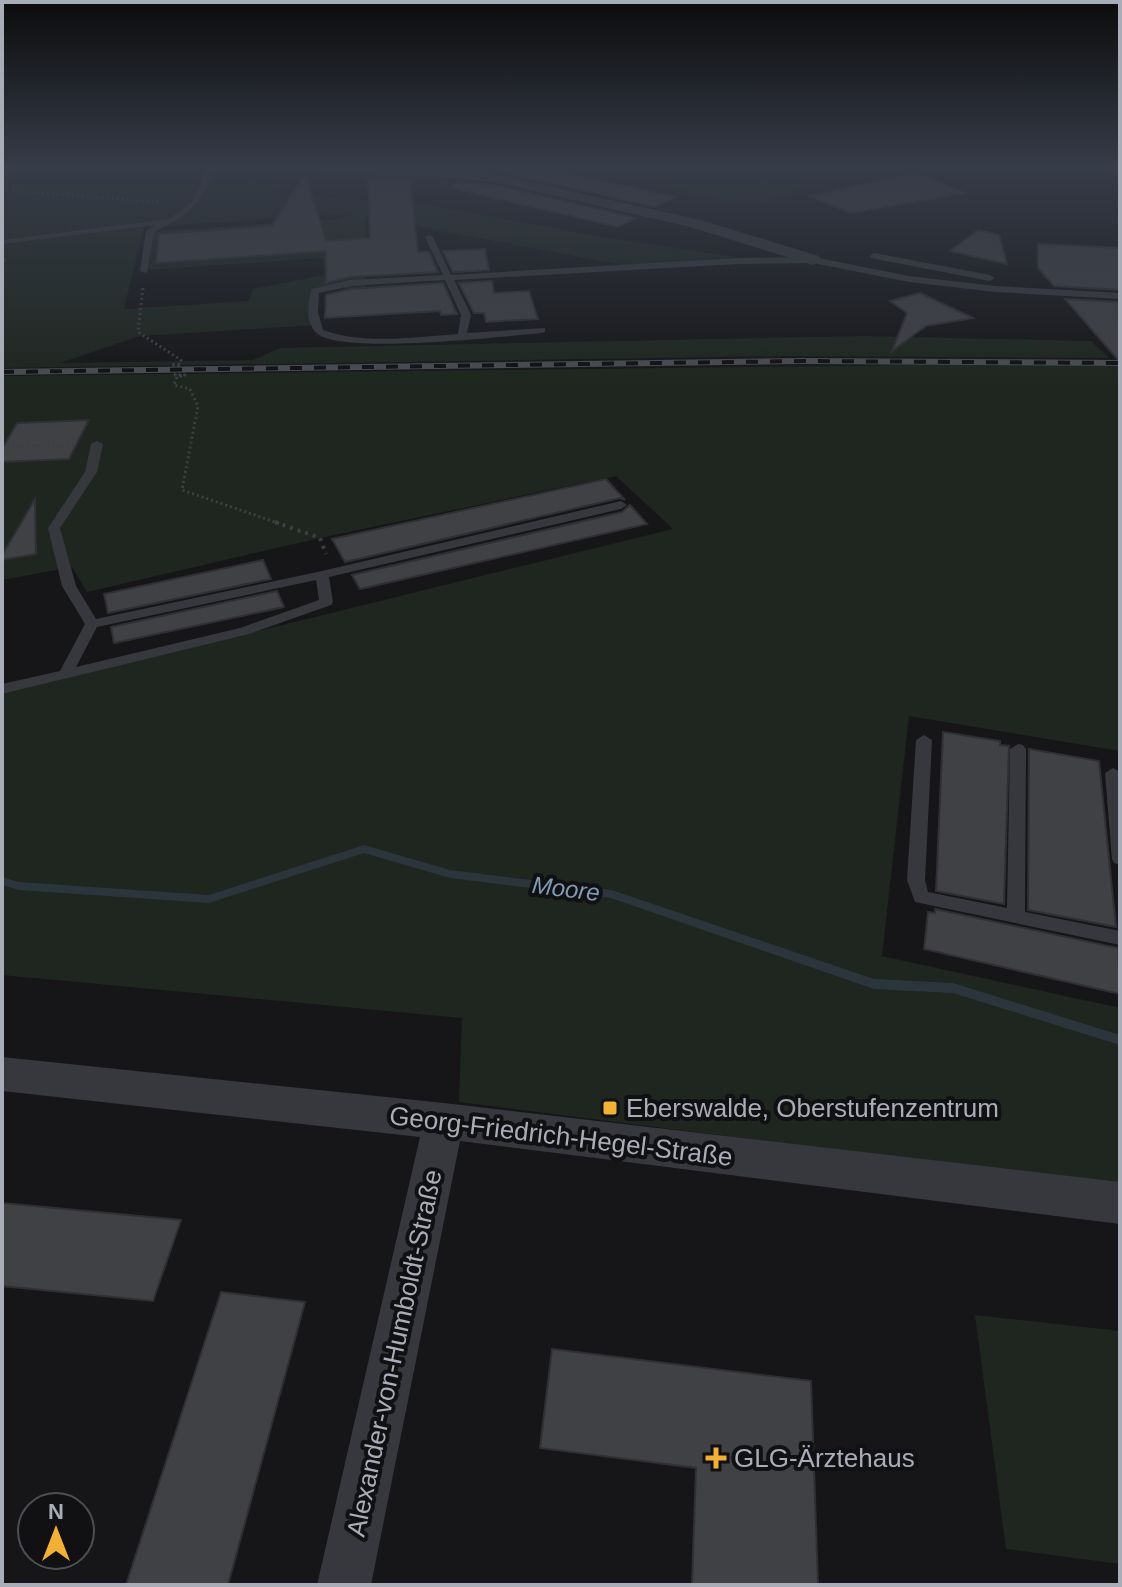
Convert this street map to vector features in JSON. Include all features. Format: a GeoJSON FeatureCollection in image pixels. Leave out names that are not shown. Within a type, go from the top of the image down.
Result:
{"type":"FeatureCollection","features":[{"type":"Feature","properties":{"kind":"street"},"geometry":{"type":"LineString","coordinates":[[746,239],[813,260]]}},
{"type":"Feature","properties":{"kind":"street","name":"Georg-Friedrich-Hegel-Straße"},"geometry":{"type":"LineString","coordinates":[[2,1074],[444,1121],[1120,1203]]}},
{"type":"Feature","properties":{"kind":"street","name":"Alexander-von-Humboldt-Straße"},"geometry":{"type":"LineString","coordinates":[[344,1585],[444,1121]]}},
{"type":"Feature","properties":{"kind":"lane"},"geometry":{"type":"LineString","coordinates":[[2,242],[26,239]]}},
{"type":"Feature","properties":{"kind":"lane"},"geometry":{"type":"LineString","coordinates":[[144,271],[149,239]]}},
{"type":"Feature","properties":{"kind":"lane"},"geometry":{"type":"LineString","coordinates":[[430,239],[451,277],[466,315],[462,336]]}},
{"type":"Feature","properties":{"kind":"lane"},"geometry":{"type":"LineString","coordinates":[[874,256],[1032,285],[1120,293]]}},
{"type":"Feature","properties":{"kind":"lane"},"geometry":{"type":"LineString","coordinates":[[542,330],[364,340],[323,334],[314,321],[315,291],[350,283],[737,261],[813,260],[909,279],[995,289],[1120,293]]}},
{"type":"Feature","properties":{"kind":"lane"},"geometry":{"type":"LineString","coordinates":[[92,624],[69,586],[54,528],[91,472],[97,444]]}},
{"type":"Feature","properties":{"kind":"lane"},"geometry":{"type":"LineString","coordinates":[[65,674],[92,624],[322,575],[621,505]]}},
{"type":"Feature","properties":{"kind":"lane"},"geometry":{"type":"LineString","coordinates":[[2,689],[244,631],[326,602],[322,575]]}},
{"type":"Feature","properties":{"kind":"lane"},"geometry":{"type":"LineString","coordinates":[[924,740],[916,880],[921,897],[1120,938]]}},
{"type":"Feature","properties":{"kind":"lane"},"geometry":{"type":"LineString","coordinates":[[1016,917],[1018,749]]}},
{"type":"Feature","properties":{"kind":"lane"},"geometry":{"type":"LineString","coordinates":[[1113,773],[1120,859]]}},
{"type":"Feature","properties":{"kind":"path"},"geometry":{"type":"LineString","coordinates":[[144,271],[137,332],[143,339],[157,342],[166,353],[181,360],[180,364],[171,365],[179,366],[175,375],[185,375],[177,377],[174,385],[190,389],[198,406],[182,490],[320,538],[328,558],[322,575]]}},
{"type":"Feature","properties":{"kind":"path"},"geometry":{"type":"LineString","coordinates":[[2,446],[97,444]]}},
{"type":"Feature","properties":{"kind":"shaded area"},"geometry":{"type":"Polygon","coordinates":[[[2,239],[141,239],[124,309],[249,301],[253,289],[324,275],[323,258],[148,270],[152,239],[365,239],[366,287],[319,290],[317,325],[140,336],[60,363],[253,360],[280,348],[864,336],[1091,341],[1109,358],[787,356],[2,368],[2,239]]]}},
{"type":"Feature","properties":{"kind":"shaded area"},"geometry":{"type":"Polygon","coordinates":[[[484,239],[617,239],[735,257],[629,266],[484,239]]]}},
{"type":"Feature","properties":{"kind":"shaded area"},"geometry":{"type":"Polygon","coordinates":[[[994,364],[1120,366],[1120,751],[909,716],[882,956],[1120,1008],[1120,1186],[459,1102],[462,1018],[2,975],[2,694],[673,529],[616,476],[320,538],[87,592],[72,567],[2,580],[2,376],[994,364]]]}},
{"type":"Feature","properties":{"kind":"shaded area"},"geometry":{"type":"Polygon","coordinates":[[[975,1315],[1120,1331],[1120,1564],[1006,1549],[975,1315]]]}},
{"type":"Feature","properties":{"kind":"building"},"geometry":{"type":"Polygon","coordinates":[[[158,239],[417,239],[418,252],[429,252],[438,272],[350,277],[326,283],[326,251],[156,263],[158,239]]]}},
{"type":"Feature","properties":{"kind":"building"},"geometry":{"type":"Polygon","coordinates":[[[966,239],[1000,239],[1007,264],[950,251],[966,239]]]}},
{"type":"Feature","properties":{"kind":"building"},"geometry":{"type":"Polygon","coordinates":[[[1038,244],[1120,248],[1120,290],[1054,286],[1038,268],[1038,244]]]}},
{"type":"Feature","properties":{"kind":"building"},"geometry":{"type":"Polygon","coordinates":[[[485,249],[489,270],[453,272],[443,251],[485,249]]]}},
{"type":"Feature","properties":{"kind":"building"},"geometry":{"type":"Polygon","coordinates":[[[492,281],[494,293],[529,291],[538,319],[486,322],[484,313],[474,313],[459,283],[492,281]]]}},
{"type":"Feature","properties":{"kind":"building"},"geometry":{"type":"Polygon","coordinates":[[[443,283],[457,314],[441,315],[440,311],[325,318],[326,295],[350,289],[443,283]]]}},
{"type":"Feature","properties":{"kind":"building"},"geometry":{"type":"Polygon","coordinates":[[[920,293],[973,318],[926,326],[892,351],[907,313],[890,301],[920,293]]]}},
{"type":"Feature","properties":{"kind":"building"},"geometry":{"type":"Polygon","coordinates":[[[1065,299],[1120,302],[1120,362],[1065,299]]]}},
{"type":"Feature","properties":{"kind":"building"},"geometry":{"type":"Polygon","coordinates":[[[89,420],[69,459],[2,462],[2,449],[17,423],[89,420]]]}},
{"type":"Feature","properties":{"kind":"building"},"geometry":{"type":"Polygon","coordinates":[[[606,479],[625,500],[620,498],[345,562],[332,539],[606,479]]]}},
{"type":"Feature","properties":{"kind":"building"},"geometry":{"type":"Polygon","coordinates":[[[35,499],[36,554],[2,560],[2,555],[35,499]]]}},
{"type":"Feature","properties":{"kind":"building"},"geometry":{"type":"Polygon","coordinates":[[[630,505],[647,524],[360,589],[352,575],[622,512],[630,505]]]}},
{"type":"Feature","properties":{"kind":"building"},"geometry":{"type":"Polygon","coordinates":[[[263,560],[271,579],[108,613],[104,594],[263,560]]]}},
{"type":"Feature","properties":{"kind":"building"},"geometry":{"type":"Polygon","coordinates":[[[277,591],[284,607],[114,643],[111,627],[277,591]]]}},
{"type":"Feature","properties":{"kind":"building"},"geometry":{"type":"Polygon","coordinates":[[[943,732],[1000,741],[1000,745],[1009,746],[1004,904],[936,891],[943,732]]]}},
{"type":"Feature","properties":{"kind":"building"},"geometry":{"type":"Polygon","coordinates":[[[1029,749],[1099,761],[1116,927],[1028,910],[1029,749]]]}},
{"type":"Feature","properties":{"kind":"building"},"geometry":{"type":"Polygon","coordinates":[[[935,909],[1118,948],[1120,994],[924,949],[928,912],[935,913],[935,909]]]}},
{"type":"Feature","properties":{"kind":"building"},"geometry":{"type":"Polygon","coordinates":[[[2,1203],[181,1220],[153,1301],[2,1286],[2,1203]]]}},
{"type":"Feature","properties":{"kind":"building"},"geometry":{"type":"Polygon","coordinates":[[[221,1292],[305,1302],[228,1585],[126,1585],[221,1292]]]}},
{"type":"Feature","properties":{"kind":"building","name":"GLG-Ärztehaus"},"geometry":{"type":"Polygon","coordinates":[[[552,1349],[811,1381],[818,1585],[692,1585],[696,1468],[540,1448],[552,1349]]]}},
{"type":"Feature","properties":{"kind":"waterway","name":"Moore"},"geometry":{"type":"LineString","coordinates":[[2,881],[19,886],[209,899],[364,849],[450,874],[612,894],[874,984],[953,988],[1120,1040]]}},
{"type":"Feature","properties":{"kind":"railway"},"geometry":{"type":"LineString","coordinates":[[2,372],[804,361],[1120,363]]}},
{"type":"Feature","properties":{"kind":"place","name":"Eberswalde, Oberstufenzentrum"},"geometry":{"type":"Point","coordinates":[610,1108]}},
{"type":"Feature","properties":{"kind":"place","name":"GLG-Ärztehaus"},"geometry":{"type":"Point","coordinates":[716,1458]}}]}
